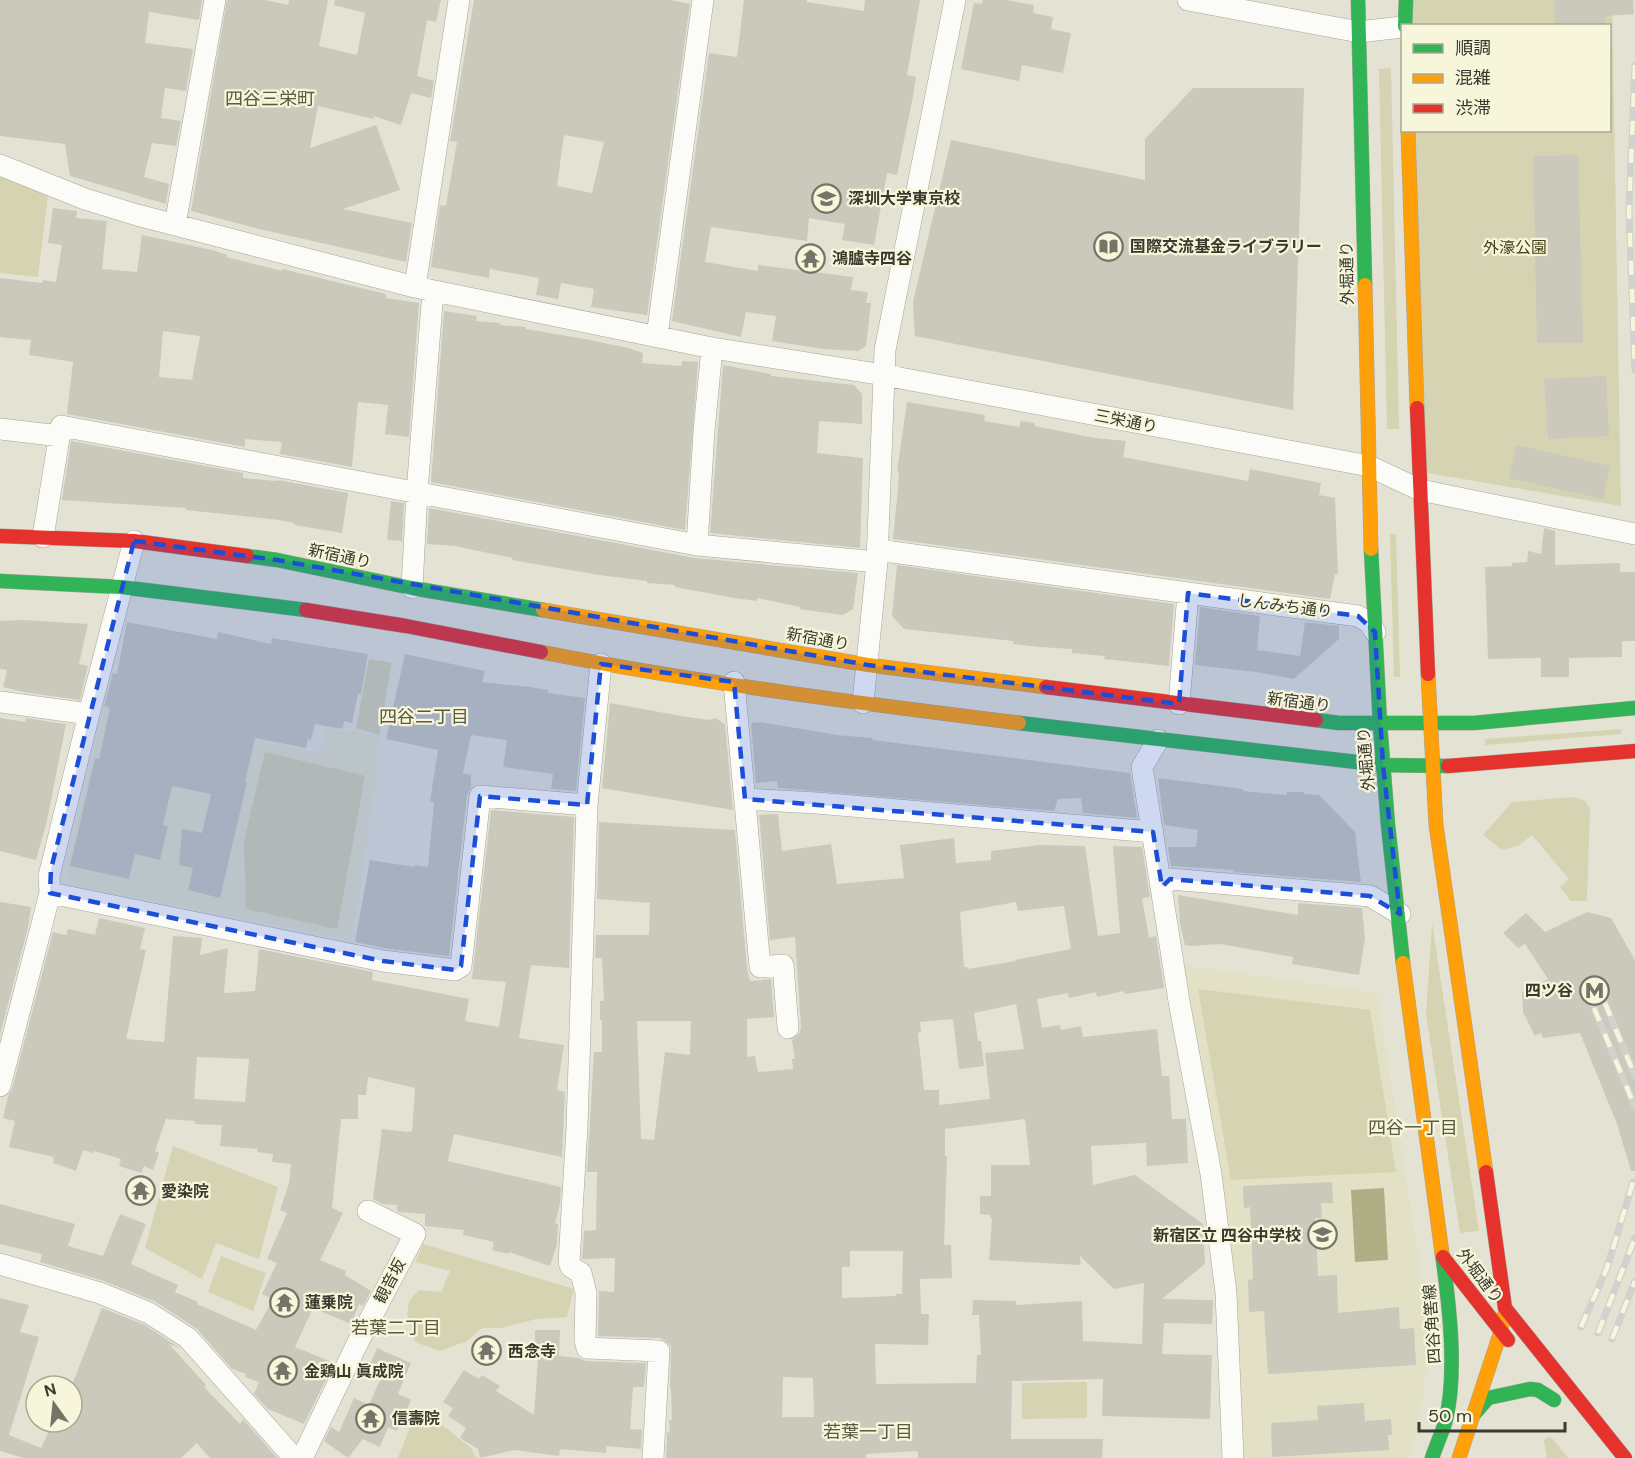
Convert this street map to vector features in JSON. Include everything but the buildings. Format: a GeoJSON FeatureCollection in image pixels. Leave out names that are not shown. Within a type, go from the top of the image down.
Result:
{"type":"FeatureCollection","features":[{"type":"Feature","properties":{"kind":"main road","name":"外堀通り"},"geometry":{"type":"LineString","coordinates":[[1358,0],[1375,632],[1383,765],[1405,977],[1443,1257],[1519,1357]]}},
{"type":"Feature","properties":{"kind":"main road"},"geometry":{"type":"LineString","coordinates":[[1404,24],[1406,0]]}},
{"type":"Feature","properties":{"kind":"main road","name":"外堀通り"},"geometry":{"type":"LineString","coordinates":[[1408,132],[1431,767],[1437,837],[1505,1308],[1625,1458]]}},
{"type":"Feature","properties":{"kind":"main road","name":"新宿通り"},"geometry":{"type":"LineString","coordinates":[[0,536],[134,541],[277,561],[412,588],[868,665],[1339,723],[1474,723],[1635,708]]}},
{"type":"Feature","properties":{"kind":"main road"},"geometry":{"type":"LineString","coordinates":[[0,581],[121,586],[267,604],[406,626],[601,664],[863,703],[1158,740],[1383,765],[1431,767],[1479,765],[1629,752]]}},
{"type":"Feature","properties":{"kind":"main road","name":"四谷角筈線"},"geometry":{"type":"LineString","coordinates":[[1432,1458],[1444,1422],[1449,1396],[1452,1344],[1443,1257]]}},
{"type":"Feature","properties":{"kind":"main road"},"geometry":{"type":"LineString","coordinates":[[1459,1458],[1501,1331],[1505,1308]]}},
{"type":"Feature","properties":{"kind":"main road"},"geometry":{"type":"LineString","coordinates":[[1444,1422],[1466,1388],[1491,1362],[1519,1357],[1550,1365]]}},
{"type":"Feature","properties":{"kind":"main road"},"geometry":{"type":"LineString","coordinates":[[1474,1413],[1488,1398],[1530,1389],[1538,1390],[1558,1404],[1533,1373]]}},
{"type":"Feature","properties":{"kind":"street"},"geometry":{"type":"LineString","coordinates":[[175,225],[215,0]]}},
{"type":"Feature","properties":{"kind":"street"},"geometry":{"type":"LineString","coordinates":[[412,588],[424,289],[459,0]]}},
{"type":"Feature","properties":{"kind":"street"},"geometry":{"type":"LineString","coordinates":[[657,336],[703,0]]}},
{"type":"Feature","properties":{"kind":"street"},"geometry":{"type":"LineString","coordinates":[[863,703],[878,556],[885,350],[955,0]]}},
{"type":"Feature","properties":{"kind":"street"},"geometry":{"type":"LineString","coordinates":[[1188,0],[1359,32],[1401,26]]}},
{"type":"Feature","properties":{"kind":"street","name":"三栄通り"},"geometry":{"type":"LineString","coordinates":[[0,165],[85,199],[175,225],[424,289],[712,348],[884,375],[1369,466],[1420,490],[1627,532]]}},
{"type":"Feature","properties":{"kind":"street"},"geometry":{"type":"LineString","coordinates":[[697,545],[712,348]]}},
{"type":"Feature","properties":{"kind":"street","name":"しんみち通り"},"geometry":{"type":"LineString","coordinates":[[60,436],[61,426],[697,545],[878,556],[1188,593],[1358,616],[1370,623],[1375,632]]}},
{"type":"Feature","properties":{"kind":"street"},"geometry":{"type":"LineString","coordinates":[[0,429],[60,436],[43,537]]}},
{"type":"Feature","properties":{"kind":"street"},"geometry":{"type":"LineString","coordinates":[[0,1086],[50,892],[49,876],[134,541]]}},
{"type":"Feature","properties":{"kind":"street"},"geometry":{"type":"LineString","coordinates":[[1179,704],[1188,593]]}},
{"type":"Feature","properties":{"kind":"street"},"geometry":{"type":"LineString","coordinates":[[601,664],[587,805],[577,1127],[569,1262],[571,1267],[581,1273],[586,1293],[585,1340],[587,1348],[659,1351],[652,1458]]}},
{"type":"Feature","properties":{"kind":"street"},"geometry":{"type":"LineString","coordinates":[[734,682],[760,967],[783,965],[788,1028]]}},
{"type":"Feature","properties":{"kind":"street"},"geometry":{"type":"LineString","coordinates":[[0,702],[89,714]]}},
{"type":"Feature","properties":{"kind":"street"},"geometry":{"type":"LineString","coordinates":[[1158,740],[1142,767],[1179,1001],[1210,1174],[1226,1293],[1233,1458]]}},
{"type":"Feature","properties":{"kind":"street"},"geometry":{"type":"LineString","coordinates":[[50,892],[382,961],[455,970],[461,966],[480,796],[587,805]]}},
{"type":"Feature","properties":{"kind":"street"},"geometry":{"type":"LineString","coordinates":[[745,799],[817,803],[1153,832]]}},
{"type":"Feature","properties":{"kind":"street"},"geometry":{"type":"LineString","coordinates":[[1162,887],[1170,879],[1370,896],[1400,914]]}},
{"type":"Feature","properties":{"kind":"street","name":"観音坂"},"geometry":{"type":"LineString","coordinates":[[302,1458],[357,1344],[415,1234],[368,1211]]}},
{"type":"Feature","properties":{"kind":"street"},"geometry":{"type":"LineString","coordinates":[[0,1264],[100,1293],[149,1313],[188,1338],[294,1458]]}},
{"type":"Feature","properties":{"kind":"highlighted area"},"geometry":{"type":"Polygon","coordinates":[[[134,541],[277,560],[868,665],[1179,704],[1188,593],[1358,616],[1375,632],[1383,765],[1400,914],[1370,896],[1170,879],[1162,887],[1153,832],[745,799],[734,682],[601,664],[587,805],[480,796],[461,966],[455,970],[383,961],[50,893],[51,869],[134,541]]]}},
{"type":"Feature","properties":{"kind":"shaded area"},"geometry":{"type":"Polygon","coordinates":[[[104,707],[321,754],[326,728],[379,736],[374,769],[377,771],[356,916],[349,939],[74,885],[66,873],[104,707]]]}},
{"type":"Feature","properties":{"kind":"shaded area","name":"新宿区立 四谷中学校"},"geometry":{"type":"Polygon","coordinates":[[[1184,965],[1377,993],[1422,1280],[1427,1333],[1427,1368],[1418,1428],[1408,1458],[1243,1458],[1224,1191],[1184,965]]]}},
{"type":"Feature","properties":{"kind":"shaded area"},"geometry":{"type":"Polygon","coordinates":[[[1384,1188],[1388,1260],[1355,1262],[1351,1190],[1384,1188]]]}},
{"type":"Feature","properties":{"kind":"green space","name":"外濠公園"},"geometry":{"type":"Polygon","coordinates":[[[1406,0],[1612,0],[1621,506],[1422,472],[1409,132],[1611,132],[1611,24],[1405,24],[1406,0]]]}},
{"type":"Feature","properties":{"kind":"green space"},"geometry":{"type":"Polygon","coordinates":[[[1391,68],[1399,429],[1387,429],[1379,69],[1391,68]]]}},
{"type":"Feature","properties":{"kind":"green space"},"geometry":{"type":"Polygon","coordinates":[[[0,175],[48,195],[38,277],[0,273],[0,175]]]}},
{"type":"Feature","properties":{"kind":"green space"},"geometry":{"type":"Polygon","coordinates":[[[1390,534],[1396,534],[1400,677],[1394,677],[1390,534]]]}},
{"type":"Feature","properties":{"kind":"green space"},"geometry":{"type":"Polygon","coordinates":[[[369,659],[392,663],[379,735],[356,728],[369,659]]]}},
{"type":"Feature","properties":{"kind":"green space"},"geometry":{"type":"Polygon","coordinates":[[[1621,729],[1621,734],[1485,745],[1485,739],[1621,729]]]}},
{"type":"Feature","properties":{"kind":"green space"},"geometry":{"type":"Polygon","coordinates":[[[265,752],[365,776],[337,929],[246,909],[244,841],[265,752]]]}},
{"type":"Feature","properties":{"kind":"green space"},"geometry":{"type":"Polygon","coordinates":[[[1574,797],[1585,801],[1590,808],[1587,901],[1571,901],[1560,887],[1569,879],[1532,835],[1518,846],[1502,850],[1483,835],[1512,802],[1574,797]]]}},
{"type":"Feature","properties":{"kind":"green space"},"geometry":{"type":"Polygon","coordinates":[[[1432,923],[1479,1231],[1460,1233],[1426,1014],[1432,923]]]}},
{"type":"Feature","properties":{"kind":"green space"},"geometry":{"type":"Polygon","coordinates":[[[1198,989],[1370,1010],[1396,1172],[1231,1180],[1198,989]]]}},
{"type":"Feature","properties":{"kind":"green space"},"geometry":{"type":"Polygon","coordinates":[[[173,1146],[278,1187],[259,1259],[216,1243],[202,1279],[145,1248],[173,1146]]]}},
{"type":"Feature","properties":{"kind":"green space"},"geometry":{"type":"Polygon","coordinates":[[[423,1244],[574,1289],[567,1317],[536,1319],[501,1328],[482,1328],[467,1341],[440,1351],[415,1342],[407,1314],[409,1301],[419,1290],[441,1292],[450,1271],[415,1262],[423,1244]]]}},
{"type":"Feature","properties":{"kind":"green space"},"geometry":{"type":"Polygon","coordinates":[[[221,1256],[266,1273],[253,1311],[208,1292],[221,1256]]]}},
{"type":"Feature","properties":{"kind":"green space"},"geometry":{"type":"Polygon","coordinates":[[[1087,1382],[1087,1418],[1022,1419],[1022,1383],[1087,1382]]]}},
{"type":"Feature","properties":{"kind":"green space"},"geometry":{"type":"Polygon","coordinates":[[[419,1423],[442,1425],[471,1448],[476,1458],[398,1458],[410,1427],[419,1423]]]}},
{"type":"Feature","properties":{"kind":"green space"},"geometry":{"type":"Polygon","coordinates":[[[1547,1437],[1552,1438],[1568,1458],[1547,1458],[1544,1440],[1547,1437]]]}},
{"type":"Feature","properties":{"kind":"railway"},"geometry":{"type":"LineString","coordinates":[[1635,65],[1629,210],[1635,370]]}},
{"type":"Feature","properties":{"kind":"railway"},"geometry":{"type":"LineString","coordinates":[[1605,1003],[1635,1076]]}},
{"type":"Feature","properties":{"kind":"railway"},"geometry":{"type":"LineString","coordinates":[[1594,1008],[1635,1107]]}},
{"type":"Feature","properties":{"kind":"railway"},"geometry":{"type":"LineString","coordinates":[[1581,1327],[1607,1268],[1633,1182]]}},
{"type":"Feature","properties":{"kind":"railway"},"geometry":{"type":"LineString","coordinates":[[1598,1333],[1635,1238]]}},
{"type":"Feature","properties":{"kind":"railway"},"geometry":{"type":"LineString","coordinates":[[1612,1339],[1635,1281]]}},
{"type":"Feature","properties":{"kind":"traffic: fast"},"geometry":{"type":"LineString","coordinates":[[1358,0],[1365,285]]}},
{"type":"Feature","properties":{"kind":"traffic: fast"},"geometry":{"type":"LineString","coordinates":[[1405,24],[1406,0]]}},
{"type":"Feature","properties":{"kind":"traffic: fast"},"geometry":{"type":"LineString","coordinates":[[1371,549],[1380,724],[1403,963]]}},
{"type":"Feature","properties":{"kind":"traffic: fast"},"geometry":{"type":"LineString","coordinates":[[247,556],[412,588],[543,610]]}},
{"type":"Feature","properties":{"kind":"traffic: fast"},"geometry":{"type":"LineString","coordinates":[[0,581],[121,587],[306,610]]}},
{"type":"Feature","properties":{"kind":"traffic: fast"},"geometry":{"type":"LineString","coordinates":[[1316,720],[1339,723],[1474,723],[1635,708]]}},
{"type":"Feature","properties":{"kind":"traffic: fast"},"geometry":{"type":"LineString","coordinates":[[1019,723],[1383,765],[1448,766]]}},
{"type":"Feature","properties":{"kind":"traffic: fast"},"geometry":{"type":"LineString","coordinates":[[1432,1458],[1445,1423],[1451,1383],[1451,1338],[1442,1253]]}},
{"type":"Feature","properties":{"kind":"traffic: fast"},"geometry":{"type":"LineString","coordinates":[[1475,1413],[1488,1398],[1530,1389],[1538,1390],[1554,1400]]}},
{"type":"Feature","properties":{"kind":"traffic: slow"},"geometry":{"type":"LineString","coordinates":[[1408,132],[1417,408]]}},
{"type":"Feature","properties":{"kind":"traffic: slow"},"geometry":{"type":"LineString","coordinates":[[1365,285],[1371,549]]}},
{"type":"Feature","properties":{"kind":"traffic: slow"},"geometry":{"type":"LineString","coordinates":[[543,610],[868,665],[1046,687]]}},
{"type":"Feature","properties":{"kind":"traffic: slow"},"geometry":{"type":"LineString","coordinates":[[541,652],[719,683],[1019,723]]}},
{"type":"Feature","properties":{"kind":"traffic: slow"},"geometry":{"type":"LineString","coordinates":[[1428,674],[1436,825],[1486,1172]]}},
{"type":"Feature","properties":{"kind":"traffic: slow"},"geometry":{"type":"LineString","coordinates":[[1403,963],[1442,1253]]}},
{"type":"Feature","properties":{"kind":"traffic: slow"},"geometry":{"type":"LineString","coordinates":[[1459,1458],[1501,1331],[1503,1317]]}},
{"type":"Feature","properties":{"kind":"traffic: jam"},"geometry":{"type":"LineString","coordinates":[[1417,408],[1428,674]]}},
{"type":"Feature","properties":{"kind":"traffic: jam"},"geometry":{"type":"LineString","coordinates":[[0,536],[134,541],[247,556]]}},
{"type":"Feature","properties":{"kind":"traffic: jam"},"geometry":{"type":"LineString","coordinates":[[306,610],[406,626],[541,652]]}},
{"type":"Feature","properties":{"kind":"traffic: jam"},"geometry":{"type":"LineString","coordinates":[[1046,687],[1316,720]]}},
{"type":"Feature","properties":{"kind":"traffic: jam"},"geometry":{"type":"LineString","coordinates":[[1448,766],[1635,751]]}},
{"type":"Feature","properties":{"kind":"traffic: jam"},"geometry":{"type":"LineString","coordinates":[[1486,1172],[1505,1308],[1625,1458]]}},
{"type":"Feature","properties":{"kind":"traffic: jam"},"geometry":{"type":"LineString","coordinates":[[1443,1257],[1508,1340]]}},
{"type":"Feature","properties":{"kind":"place","name":"深圳大学東京校"},"geometry":{"type":"Point","coordinates":[827,198]}},
{"type":"Feature","properties":{"kind":"place","name":"国際交流基金ライブラリー"},"geometry":{"type":"Point","coordinates":[1109,246]}},
{"type":"Feature","properties":{"kind":"place","name":"鴻臚寺四谷"},"geometry":{"type":"Point","coordinates":[811,258]}},
{"type":"Feature","properties":{"kind":"place","name":"四ツ谷"},"geometry":{"type":"Point","coordinates":[1594,990]}},
{"type":"Feature","properties":{"kind":"place","name":"愛染院"},"geometry":{"type":"Point","coordinates":[140,1191]}},
{"type":"Feature","properties":{"kind":"place","name":"新宿区立 四谷中学校"},"geometry":{"type":"Point","coordinates":[1322,1235]}},
{"type":"Feature","properties":{"kind":"place","name":"蓮乗院"},"geometry":{"type":"Point","coordinates":[284,1302]}},
{"type":"Feature","properties":{"kind":"place","name":"西念寺"},"geometry":{"type":"Point","coordinates":[487,1351]}},
{"type":"Feature","properties":{"kind":"place","name":"金鶏山 眞成院"},"geometry":{"type":"Point","coordinates":[283,1371]}},
{"type":"Feature","properties":{"kind":"place","name":"信壽院"},"geometry":{"type":"Point","coordinates":[371,1418]}},
{"type":"Feature","properties":{"kind":"district","name":"四谷三栄町"},"geometry":{"type":"Point","coordinates":[270,99]}},
{"type":"Feature","properties":{"kind":"district","name":"四谷二丁目"},"geometry":{"type":"Point","coordinates":[424,717]}},
{"type":"Feature","properties":{"kind":"district","name":"四谷一丁目"},"geometry":{"type":"Point","coordinates":[1413,1128]}},
{"type":"Feature","properties":{"kind":"district","name":"若葉二丁目"},"geometry":{"type":"Point","coordinates":[396,1328]}},
{"type":"Feature","properties":{"kind":"district","name":"若葉一丁目"},"geometry":{"type":"Point","coordinates":[868,1432]}}]}
